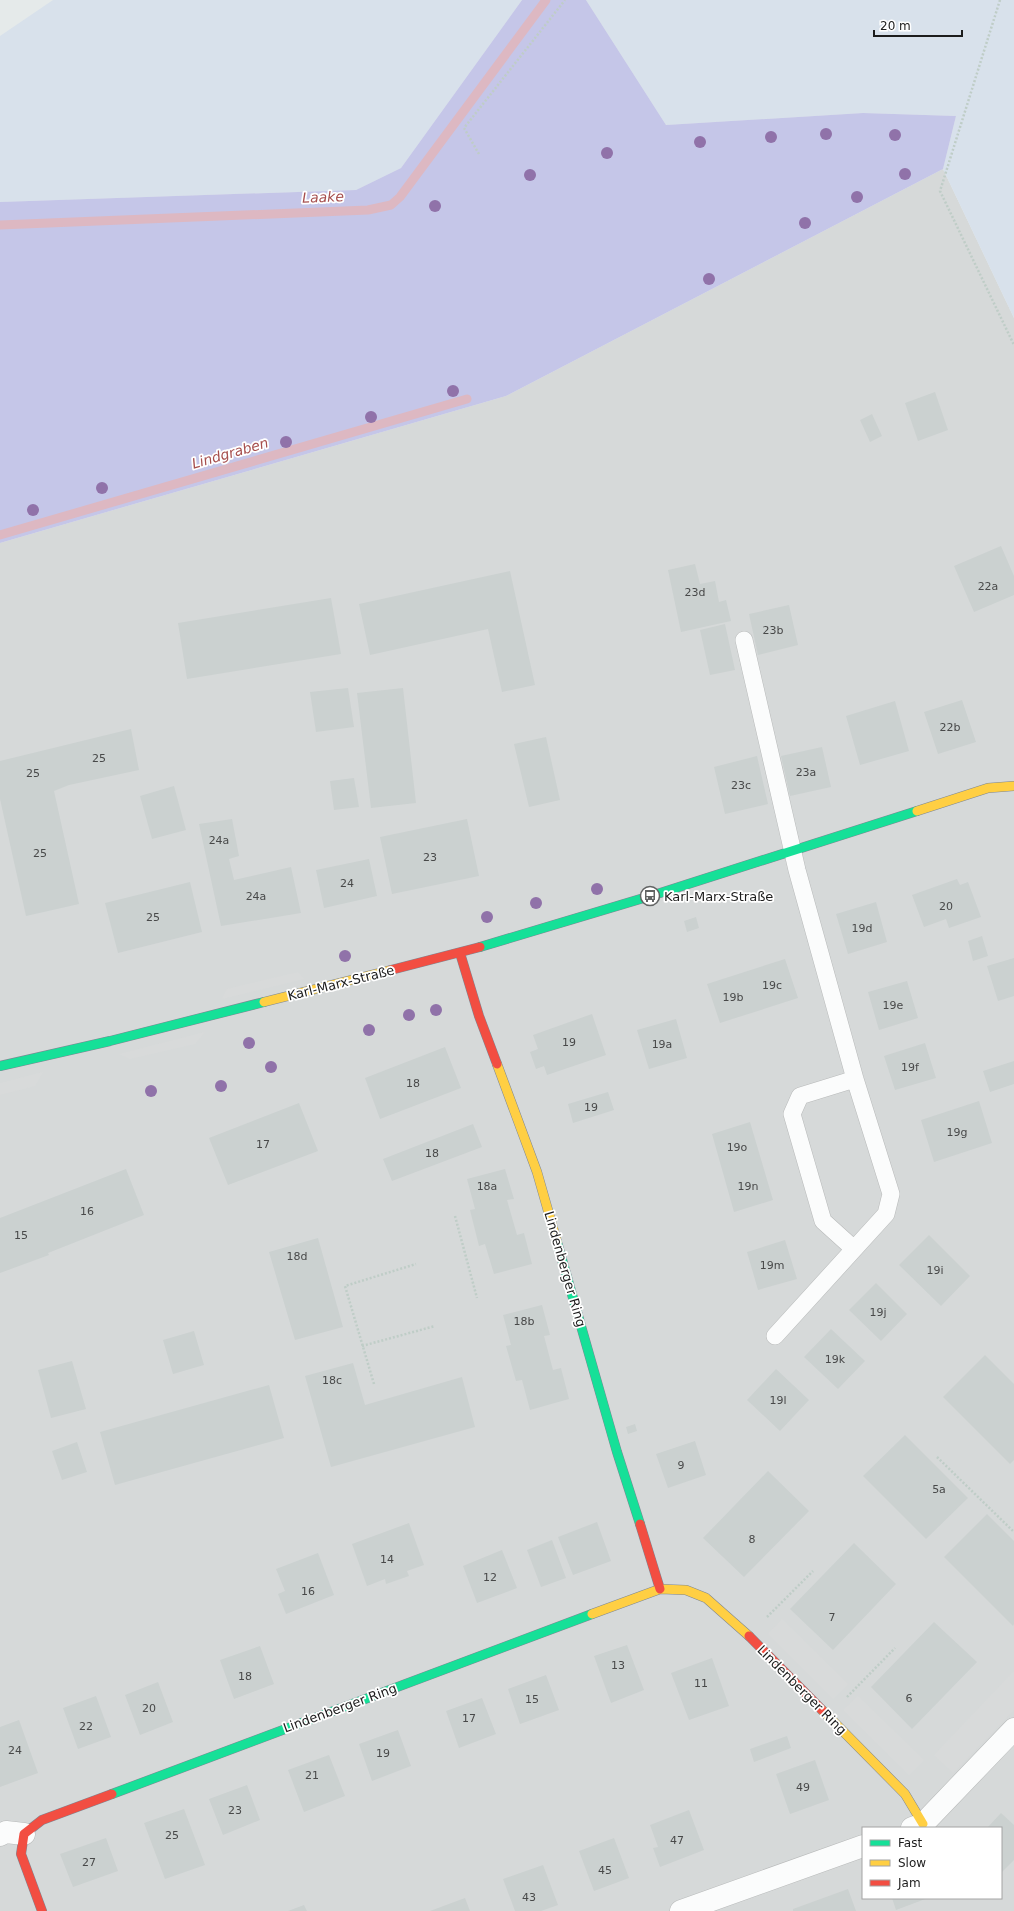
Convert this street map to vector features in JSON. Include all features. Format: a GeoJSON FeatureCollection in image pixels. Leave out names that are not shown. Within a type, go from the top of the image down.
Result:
{"type":"FeatureCollection","features":[{"type":"Feature","properties":{"kind":"street","name":"Karl-Marx-Straße"},"geometry":{"type":"LineString","coordinates":[[0,1066],[110,1041],[460,953],[657,894],[988,788],[1014,786]]}},
{"type":"Feature","properties":{"kind":"street","name":"Lindenberger Ring"},"geometry":{"type":"LineString","coordinates":[[460,953],[480,1016],[538,1172],[615,1444],[660,1589]]}},
{"type":"Feature","properties":{"kind":"street","name":"Lindenberger Ring"},"geometry":{"type":"LineString","coordinates":[[24,1834],[42,1820],[660,1589],[686,1590],[706,1598],[748,1635],[905,1794],[918,1826],[1014,1729]]}},
{"type":"Feature","properties":{"kind":"street"},"geometry":{"type":"LineString","coordinates":[[0,1835],[6,1832],[24,1834],[21,1854],[42,1911]]}},
{"type":"Feature","properties":{"kind":"street"},"geometry":{"type":"LineString","coordinates":[[681,1911],[862,1846]]}},
{"type":"Feature","properties":{"kind":"lane"},"geometry":{"type":"LineString","coordinates":[[744,640],[792,850],[855,1079],[891,1194],[886,1214],[775,1336]]}},
{"type":"Feature","properties":{"kind":"lane"},"geometry":{"type":"LineString","coordinates":[[854,1249],[823,1221],[792,1114],[800,1096],[855,1079]]}},
{"type":"Feature","properties":{"kind":"path"},"geometry":{"type":"LineString","coordinates":[[479,154],[464,128],[565,0]]}},
{"type":"Feature","properties":{"kind":"path"},"geometry":{"type":"LineString","coordinates":[[1000,0],[940,191],[1014,344]]}},
{"type":"Feature","properties":{"kind":"path"},"geometry":{"type":"LineString","coordinates":[[455,1216],[477,1298]]}},
{"type":"Feature","properties":{"kind":"path"},"geometry":{"type":"LineString","coordinates":[[374,1384],[345,1286],[416,1264]]}},
{"type":"Feature","properties":{"kind":"path"},"geometry":{"type":"LineString","coordinates":[[362,1346],[435,1326]]}},
{"type":"Feature","properties":{"kind":"path"},"geometry":{"type":"LineString","coordinates":[[936,1457],[1014,1532]]}},
{"type":"Feature","properties":{"kind":"path"},"geometry":{"type":"LineString","coordinates":[[748,1635],[813,1571]]}},
{"type":"Feature","properties":{"kind":"path"},"geometry":{"type":"LineString","coordinates":[[828,1716],[895,1648]]}},
{"type":"Feature","properties":{"kind":"shaded area"},"geometry":{"type":"Polygon","coordinates":[[[53,0],[522,0],[401,168],[356,190],[0,202],[0,36],[53,0]]]}},
{"type":"Feature","properties":{"kind":"shaded area"},"geometry":{"type":"Polygon","coordinates":[[[522,0],[586,0],[666,125],[863,113],[956,116],[943,169],[506,396],[0,543],[0,202],[356,190],[401,168],[522,0]]]}},
{"type":"Feature","properties":{"kind":"shaded area"},"geometry":{"type":"Polygon","coordinates":[[[586,0],[1014,0],[1014,318],[943,169],[956,116],[863,113],[666,125],[586,0]]]}},
{"type":"Feature","properties":{"kind":"shaded area"},"geometry":{"type":"Polygon","coordinates":[[[943,169],[1014,318],[1014,1911],[0,1911],[0,543],[506,396],[943,169]]]}},
{"type":"Feature","properties":{"kind":"shaded area"},"geometry":{"type":"Polygon","coordinates":[[[298,972],[304,979],[222,999],[227,989],[298,972]]]}},
{"type":"Feature","properties":{"kind":"shaded area"},"geometry":{"type":"Polygon","coordinates":[[[205,1032],[195,1044],[130,1059],[119,1054],[205,1032]]]}},
{"type":"Feature","properties":{"kind":"shaded area"},"geometry":{"type":"Polygon","coordinates":[[[43,1072],[35,1086],[0,1095],[0,1083],[43,1072]]]}},
{"type":"Feature","properties":{"kind":"shaded area"},"geometry":{"type":"Polygon","coordinates":[[[782,1619],[848,1684],[833,1699],[768,1634],[782,1619]]]}},
{"type":"Feature","properties":{"kind":"shaded area"},"geometry":{"type":"Polygon","coordinates":[[[1014,1671],[1014,1710],[953,1773],[934,1755],[1014,1671]]]}},
{"type":"Feature","properties":{"kind":"shaded area"},"geometry":{"type":"Polygon","coordinates":[[[858,1696],[924,1760],[909,1775],[843,1710],[858,1696]]]}},
{"type":"Feature","properties":{"kind":"building"},"geometry":{"type":"Polygon","coordinates":[[[935,392],[948,430],[918,441],[905,403],[935,392]]]}},
{"type":"Feature","properties":{"kind":"building"},"geometry":{"type":"Polygon","coordinates":[[[872,414],[882,436],[870,442],[860,420],[872,414]]]}},
{"type":"Feature","properties":{"kind":"building"},"geometry":{"type":"Polygon","coordinates":[[[1001,546],[1014,576],[1014,595],[974,612],[954,566],[1001,546]]]}},
{"type":"Feature","properties":{"kind":"building"},"geometry":{"type":"Polygon","coordinates":[[[695,564],[700,584],[715,581],[719,602],[726,600],[731,621],[681,632],[668,570],[695,564]]]}},
{"type":"Feature","properties":{"kind":"building"},"geometry":{"type":"Polygon","coordinates":[[[510,571],[535,685],[502,692],[488,629],[370,655],[359,604],[510,571]]]}},
{"type":"Feature","properties":{"kind":"building"},"geometry":{"type":"Polygon","coordinates":[[[331,598],[341,654],[187,679],[178,623],[331,598]]]}},
{"type":"Feature","properties":{"kind":"building"},"geometry":{"type":"Polygon","coordinates":[[[789,605],[798,645],[758,655],[749,614],[789,605]]]}},
{"type":"Feature","properties":{"kind":"building"},"geometry":{"type":"Polygon","coordinates":[[[725,624],[735,670],[710,675],[700,630],[725,624]]]}},
{"type":"Feature","properties":{"kind":"building"},"geometry":{"type":"Polygon","coordinates":[[[348,688],[354,727],[316,732],[310,692],[348,688]]]}},
{"type":"Feature","properties":{"kind":"building"},"geometry":{"type":"Polygon","coordinates":[[[403,688],[416,803],[371,808],[357,693],[403,688]]]}},
{"type":"Feature","properties":{"kind":"building"},"geometry":{"type":"Polygon","coordinates":[[[962,700],[976,742],[938,754],[924,712],[962,700]]]}},
{"type":"Feature","properties":{"kind":"building"},"geometry":{"type":"Polygon","coordinates":[[[895,701],[909,751],[860,765],[846,716],[895,701]]]}},
{"type":"Feature","properties":{"kind":"building"},"geometry":{"type":"Polygon","coordinates":[[[131,729],[139,770],[69,785],[54,791],[79,904],[26,916],[0,799],[0,761],[131,729]]]}},
{"type":"Feature","properties":{"kind":"building"},"geometry":{"type":"Polygon","coordinates":[[[546,737],[560,800],[529,807],[514,744],[546,737]]]}},
{"type":"Feature","properties":{"kind":"building"},"geometry":{"type":"Polygon","coordinates":[[[822,747],[831,787],[790,796],[781,756],[822,747]]]}},
{"type":"Feature","properties":{"kind":"building"},"geometry":{"type":"Polygon","coordinates":[[[757,756],[768,804],[725,814],[714,767],[757,756]]]}},
{"type":"Feature","properties":{"kind":"building"},"geometry":{"type":"Polygon","coordinates":[[[354,778],[359,807],[334,810],[330,781],[354,778]]]}},
{"type":"Feature","properties":{"kind":"building"},"geometry":{"type":"Polygon","coordinates":[[[174,786],[186,830],[152,839],[140,796],[174,786]]]}},
{"type":"Feature","properties":{"kind":"building"},"geometry":{"type":"Polygon","coordinates":[[[232,819],[239,856],[229,859],[234,880],[291,867],[301,913],[221,926],[199,824],[232,819]]]}},
{"type":"Feature","properties":{"kind":"building"},"geometry":{"type":"Polygon","coordinates":[[[467,819],[479,876],[392,894],[380,837],[467,819]]]}},
{"type":"Feature","properties":{"kind":"building"},"geometry":{"type":"Polygon","coordinates":[[[369,859],[377,896],[324,908],[316,870],[369,859]]]}},
{"type":"Feature","properties":{"kind":"building"},"geometry":{"type":"Polygon","coordinates":[[[957,879],[960,885],[968,882],[981,917],[949,928],[946,919],[924,927],[912,895],[957,879]]]}},
{"type":"Feature","properties":{"kind":"building"},"geometry":{"type":"Polygon","coordinates":[[[190,882],[202,932],[118,953],[105,903],[190,882]]]}},
{"type":"Feature","properties":{"kind":"building"},"geometry":{"type":"Polygon","coordinates":[[[876,902],[887,942],[848,954],[836,914],[876,902]]]}},
{"type":"Feature","properties":{"kind":"building"},"geometry":{"type":"Polygon","coordinates":[[[696,917],[699,928],[687,932],[684,921],[696,917]]]}},
{"type":"Feature","properties":{"kind":"building"},"geometry":{"type":"Polygon","coordinates":[[[982,936],[988,956],[973,961],[968,941],[982,936]]]}},
{"type":"Feature","properties":{"kind":"building"},"geometry":{"type":"Polygon","coordinates":[[[1014,958],[1014,996],[998,1001],[987,966],[1014,958]]]}},
{"type":"Feature","properties":{"kind":"building"},"geometry":{"type":"Polygon","coordinates":[[[785,959],[798,998],[720,1023],[707,984],[785,959]]]}},
{"type":"Feature","properties":{"kind":"building"},"geometry":{"type":"Polygon","coordinates":[[[907,981],[918,1018],[879,1030],[868,992],[907,981]]]}},
{"type":"Feature","properties":{"kind":"building"},"geometry":{"type":"Polygon","coordinates":[[[592,1014],[606,1055],[547,1075],[544,1066],[536,1069],[530,1052],[538,1049],[533,1035],[592,1014]]]}},
{"type":"Feature","properties":{"kind":"building"},"geometry":{"type":"Polygon","coordinates":[[[676,1019],[687,1058],[649,1069],[637,1030],[676,1019]]]}},
{"type":"Feature","properties":{"kind":"building"},"geometry":{"type":"Polygon","coordinates":[[[925,1043],[936,1078],[895,1090],[884,1056],[925,1043]]]}},
{"type":"Feature","properties":{"kind":"building"},"geometry":{"type":"Polygon","coordinates":[[[445,1047],[461,1088],[380,1119],[365,1078],[445,1047]]]}},
{"type":"Feature","properties":{"kind":"building"},"geometry":{"type":"Polygon","coordinates":[[[1014,1061],[1014,1084],[990,1092],[983,1071],[1014,1061]]]}},
{"type":"Feature","properties":{"kind":"building"},"geometry":{"type":"Polygon","coordinates":[[[608,1092],[614,1110],[573,1123],[568,1104],[608,1092]]]}},
{"type":"Feature","properties":{"kind":"building"},"geometry":{"type":"Polygon","coordinates":[[[979,1101],[992,1143],[934,1162],[921,1120],[979,1101]]]}},
{"type":"Feature","properties":{"kind":"building"},"geometry":{"type":"Polygon","coordinates":[[[299,1103],[318,1151],[228,1185],[209,1138],[299,1103]]]}},
{"type":"Feature","properties":{"kind":"building"},"geometry":{"type":"Polygon","coordinates":[[[750,1122],[773,1200],[734,1212],[712,1134],[750,1122]]]}},
{"type":"Feature","properties":{"kind":"building"},"geometry":{"type":"Polygon","coordinates":[[[473,1124],[482,1147],[392,1181],[383,1159],[473,1124]]]}},
{"type":"Feature","properties":{"kind":"building"},"geometry":{"type":"Polygon","coordinates":[[[126,1169],[144,1215],[48,1253],[49,1255],[0,1273],[0,1218],[126,1169]]]}},
{"type":"Feature","properties":{"kind":"building"},"geometry":{"type":"Polygon","coordinates":[[[505,1169],[514,1199],[507,1200],[517,1235],[524,1233],[532,1264],[494,1274],[485,1244],[479,1246],[470,1210],[475,1209],[467,1179],[505,1169]]]}},
{"type":"Feature","properties":{"kind":"building"},"geometry":{"type":"Polygon","coordinates":[[[929,1235],[970,1276],[941,1306],[899,1265],[929,1235]]]}},
{"type":"Feature","properties":{"kind":"building"},"geometry":{"type":"Polygon","coordinates":[[[318,1238],[343,1327],[295,1340],[269,1252],[318,1238]]]}},
{"type":"Feature","properties":{"kind":"building"},"geometry":{"type":"Polygon","coordinates":[[[785,1240],[797,1279],[758,1290],[747,1252],[785,1240]]]}},
{"type":"Feature","properties":{"kind":"building"},"geometry":{"type":"Polygon","coordinates":[[[876,1283],[907,1314],[881,1341],[849,1310],[876,1283]]]}},
{"type":"Feature","properties":{"kind":"building"},"geometry":{"type":"Polygon","coordinates":[[[542,1305],[550,1335],[544,1336],[553,1370],[561,1368],[569,1399],[530,1410],[522,1380],[516,1381],[506,1346],[511,1345],[503,1315],[542,1305]]]}},
{"type":"Feature","properties":{"kind":"building"},"geometry":{"type":"Polygon","coordinates":[[[831,1329],[865,1361],[838,1389],[804,1357],[831,1329]]]}},
{"type":"Feature","properties":{"kind":"building"},"geometry":{"type":"Polygon","coordinates":[[[194,1331],[204,1365],[173,1374],[163,1340],[194,1331]]]}},
{"type":"Feature","properties":{"kind":"building"},"geometry":{"type":"Polygon","coordinates":[[[985,1355],[1014,1384],[1014,1460],[1010,1464],[943,1397],[985,1355]]]}},
{"type":"Feature","properties":{"kind":"building"},"geometry":{"type":"Polygon","coordinates":[[[72,1361],[86,1409],[51,1418],[38,1370],[72,1361]]]}},
{"type":"Feature","properties":{"kind":"building"},"geometry":{"type":"Polygon","coordinates":[[[353,1363],[365,1405],[462,1377],[475,1427],[331,1467],[305,1376],[353,1363]]]}},
{"type":"Feature","properties":{"kind":"building"},"geometry":{"type":"Polygon","coordinates":[[[776,1369],[809,1400],[780,1431],[747,1400],[776,1369]]]}},
{"type":"Feature","properties":{"kind":"building"},"geometry":{"type":"Polygon","coordinates":[[[269,1385],[284,1438],[115,1485],[100,1432],[269,1385]]]}},
{"type":"Feature","properties":{"kind":"building"},"geometry":{"type":"Polygon","coordinates":[[[635,1424],[637,1431],[628,1434],[626,1427],[635,1424]]]}},
{"type":"Feature","properties":{"kind":"building"},"geometry":{"type":"Polygon","coordinates":[[[905,1435],[968,1498],[926,1539],[863,1476],[905,1435]]]}},
{"type":"Feature","properties":{"kind":"building"},"geometry":{"type":"Polygon","coordinates":[[[695,1441],[706,1475],[668,1488],[656,1454],[695,1441]]]}},
{"type":"Feature","properties":{"kind":"building"},"geometry":{"type":"Polygon","coordinates":[[[77,1442],[87,1472],[62,1480],[52,1451],[77,1442]]]}},
{"type":"Feature","properties":{"kind":"building"},"geometry":{"type":"Polygon","coordinates":[[[768,1471],[809,1511],[744,1577],[703,1538],[768,1471]]]}},
{"type":"Feature","properties":{"kind":"building"},"geometry":{"type":"Polygon","coordinates":[[[987,1514],[1014,1541],[1013,1626],[944,1557],[987,1514]]]}},
{"type":"Feature","properties":{"kind":"building"},"geometry":{"type":"Polygon","coordinates":[[[597,1522],[611,1561],[573,1575],[558,1537],[597,1522]]]}},
{"type":"Feature","properties":{"kind":"building"},"geometry":{"type":"Polygon","coordinates":[[[409,1523],[424,1565],[407,1571],[409,1576],[386,1584],[385,1579],[367,1586],[352,1544],[409,1523]]]}},
{"type":"Feature","properties":{"kind":"building"},"geometry":{"type":"Polygon","coordinates":[[[552,1540],[566,1578],[541,1587],[527,1550],[552,1540]]]}},
{"type":"Feature","properties":{"kind":"building"},"geometry":{"type":"Polygon","coordinates":[[[854,1543],[896,1584],[833,1650],[790,1609],[854,1543]]]}},
{"type":"Feature","properties":{"kind":"building"},"geometry":{"type":"Polygon","coordinates":[[[502,1550],[517,1588],[477,1603],[463,1566],[502,1550]]]}},
{"type":"Feature","properties":{"kind":"building"},"geometry":{"type":"Polygon","coordinates":[[[318,1553],[334,1595],[286,1614],[278,1594],[285,1591],[276,1569],[318,1553]]]}},
{"type":"Feature","properties":{"kind":"building"},"geometry":{"type":"Polygon","coordinates":[[[934,1622],[977,1662],[912,1729],[871,1687],[934,1622]]]}},
{"type":"Feature","properties":{"kind":"building"},"geometry":{"type":"Polygon","coordinates":[[[627,1645],[644,1690],[611,1703],[594,1656],[627,1645]]]}},
{"type":"Feature","properties":{"kind":"building"},"geometry":{"type":"Polygon","coordinates":[[[260,1646],[274,1684],[234,1699],[220,1660],[260,1646]]]}},
{"type":"Feature","properties":{"kind":"building"},"geometry":{"type":"Polygon","coordinates":[[[712,1658],[729,1706],[689,1720],[671,1673],[712,1658]]]}},
{"type":"Feature","properties":{"kind":"building"},"geometry":{"type":"Polygon","coordinates":[[[546,1675],[559,1710],[520,1724],[508,1689],[546,1675]]]}},
{"type":"Feature","properties":{"kind":"building"},"geometry":{"type":"Polygon","coordinates":[[[158,1682],[173,1722],[140,1735],[125,1695],[158,1682]]]}},
{"type":"Feature","properties":{"kind":"building"},"geometry":{"type":"Polygon","coordinates":[[[96,1696],[111,1737],[78,1749],[63,1708],[96,1696]]]}},
{"type":"Feature","properties":{"kind":"building"},"geometry":{"type":"Polygon","coordinates":[[[482,1698],[496,1734],[459,1748],[446,1711],[482,1698]]]}},
{"type":"Feature","properties":{"kind":"building"},"geometry":{"type":"Polygon","coordinates":[[[19,1720],[38,1773],[0,1787],[0,1727],[19,1720]]]}},
{"type":"Feature","properties":{"kind":"building"},"geometry":{"type":"Polygon","coordinates":[[[398,1730],[411,1766],[372,1781],[359,1744],[398,1730]]]}},
{"type":"Feature","properties":{"kind":"building"},"geometry":{"type":"Polygon","coordinates":[[[787,1736],[791,1748],[754,1762],[750,1749],[787,1736]]]}},
{"type":"Feature","properties":{"kind":"building"},"geometry":{"type":"Polygon","coordinates":[[[329,1755],[345,1796],[304,1812],[288,1770],[329,1755]]]}},
{"type":"Feature","properties":{"kind":"building"},"geometry":{"type":"Polygon","coordinates":[[[815,1760],[829,1800],[790,1814],[776,1774],[815,1760]]]}},
{"type":"Feature","properties":{"kind":"building"},"geometry":{"type":"Polygon","coordinates":[[[247,1785],[260,1820],[223,1835],[209,1799],[247,1785]]]}},
{"type":"Feature","properties":{"kind":"building"},"geometry":{"type":"Polygon","coordinates":[[[184,1809],[205,1865],[165,1879],[144,1823],[184,1809]]]}},
{"type":"Feature","properties":{"kind":"building"},"geometry":{"type":"Polygon","coordinates":[[[689,1810],[704,1850],[660,1867],[653,1848],[658,1847],[650,1825],[689,1810]]]}},
{"type":"Feature","properties":{"kind":"building"},"geometry":{"type":"Polygon","coordinates":[[[1001,1813],[1014,1825],[1014,1860],[1002,1872],[1002,1827],[988,1827],[1001,1813]]]}},
{"type":"Feature","properties":{"kind":"building"},"geometry":{"type":"Polygon","coordinates":[[[106,1838],[118,1871],[73,1887],[60,1854],[106,1838]]]}},
{"type":"Feature","properties":{"kind":"building"},"geometry":{"type":"Polygon","coordinates":[[[614,1838],[629,1878],[594,1891],[579,1851],[614,1838]]]}},
{"type":"Feature","properties":{"kind":"building"},"geometry":{"type":"Polygon","coordinates":[[[543,1865],[558,1905],[541,1911],[515,1911],[503,1879],[543,1865]]]}},
{"type":"Feature","properties":{"kind":"building"},"geometry":{"type":"Polygon","coordinates":[[[848,1889],[856,1911],[793,1911],[793,1909],[848,1889]]]}},
{"type":"Feature","properties":{"kind":"building"},"geometry":{"type":"Polygon","coordinates":[[[465,1898],[470,1911],[430,1911],[465,1898]]]}},
{"type":"Feature","properties":{"kind":"building"},"geometry":{"type":"Polygon","coordinates":[[[892,1899],[925,1899],[896,1910],[892,1899]]]}},
{"type":"Feature","properties":{"kind":"building"},"geometry":{"type":"Polygon","coordinates":[[[304,1905],[307,1911],[288,1911],[304,1905]]]}},
{"type":"Feature","properties":{"kind":"waterway","name":"Laake"},"geometry":{"type":"LineString","coordinates":[[0,225],[368,210],[391,205],[400,197],[546,0]]}},
{"type":"Feature","properties":{"kind":"waterway","name":"Lindgraben"},"geometry":{"type":"LineString","coordinates":[[0,535],[467,399]]}},
{"type":"Feature","properties":{"kind":"traffic: fast"},"geometry":{"type":"LineString","coordinates":[[480,947],[657,894],[917,811]]}},
{"type":"Feature","properties":{"kind":"traffic: fast"},"geometry":{"type":"LineString","coordinates":[[0,1066],[110,1041],[264,1002]]}},
{"type":"Feature","properties":{"kind":"traffic: fast"},"geometry":{"type":"LineString","coordinates":[[557,1242],[617,1452],[640,1524]]}},
{"type":"Feature","properties":{"kind":"traffic: fast"},"geometry":{"type":"LineString","coordinates":[[112,1794],[592,1614]]}},
{"type":"Feature","properties":{"kind":"traffic: slow"},"geometry":{"type":"LineString","coordinates":[[917,811],[988,788],[1014,786]]}},
{"type":"Feature","properties":{"kind":"traffic: slow"},"geometry":{"type":"LineString","coordinates":[[264,1002],[391,970]]}},
{"type":"Feature","properties":{"kind":"traffic: slow"},"geometry":{"type":"LineString","coordinates":[[497,1064],[537,1172],[557,1242]]}},
{"type":"Feature","properties":{"kind":"traffic: slow"},"geometry":{"type":"LineString","coordinates":[[592,1614],[660,1589],[686,1590],[706,1598],[749,1636]]}},
{"type":"Feature","properties":{"kind":"traffic: slow"},"geometry":{"type":"LineString","coordinates":[[822,1710],[905,1794],[923,1824]]}},
{"type":"Feature","properties":{"kind":"traffic: jam"},"geometry":{"type":"LineString","coordinates":[[391,970],[480,947]]}},
{"type":"Feature","properties":{"kind":"traffic: jam"},"geometry":{"type":"LineString","coordinates":[[460,953],[479,1016],[497,1064]]}},
{"type":"Feature","properties":{"kind":"traffic: jam"},"geometry":{"type":"LineString","coordinates":[[640,1524],[660,1589]]}},
{"type":"Feature","properties":{"kind":"traffic: jam"},"geometry":{"type":"LineString","coordinates":[[749,1636],[822,1710]]}},
{"type":"Feature","properties":{"kind":"traffic: jam"},"geometry":{"type":"LineString","coordinates":[[42,1911],[21,1854],[24,1834],[42,1820],[112,1794]]}},
{"type":"Feature","properties":{"kind":"place","name":"Karl-Marx-Straße"},"geometry":{"type":"Point","coordinates":[650,896]}}]}
